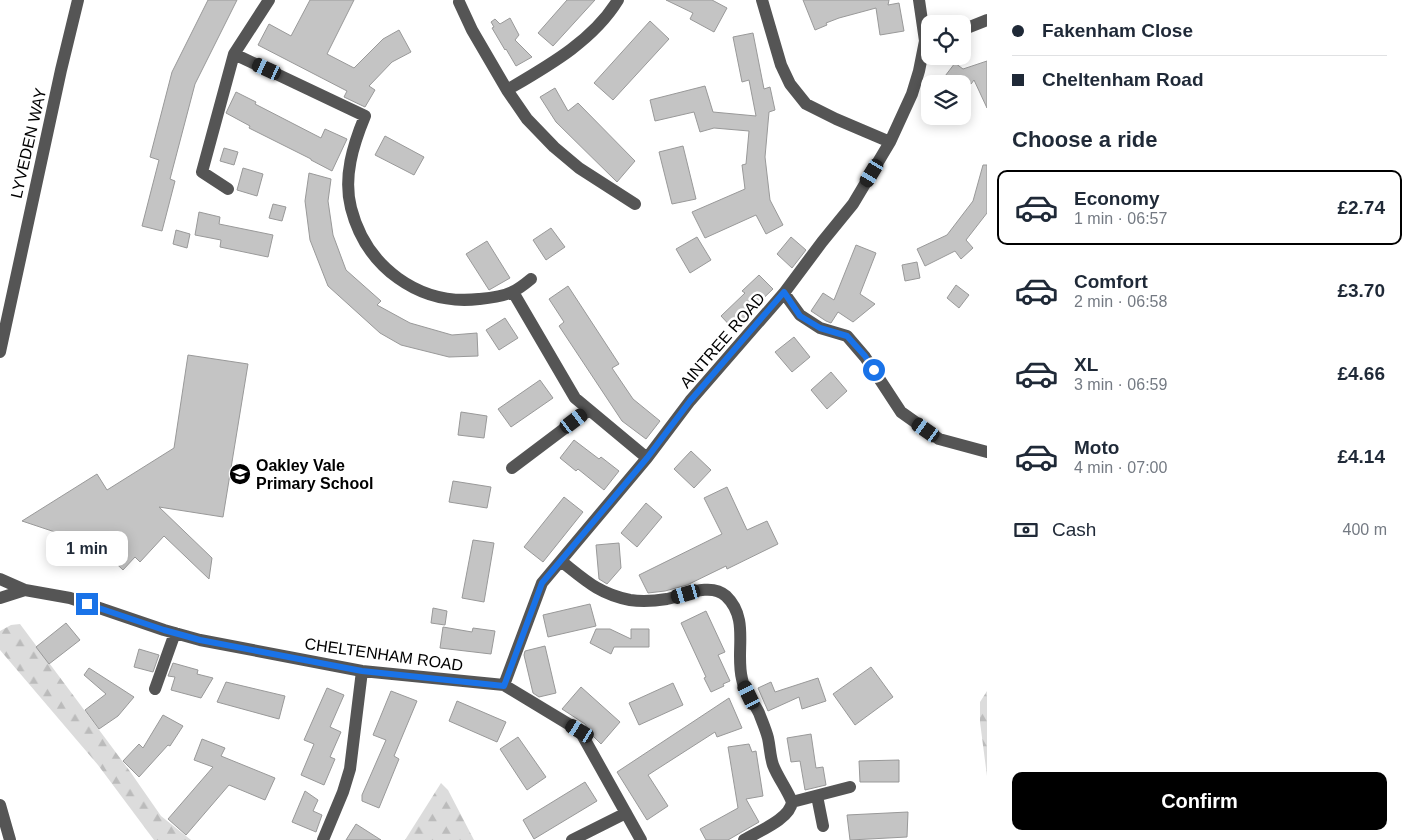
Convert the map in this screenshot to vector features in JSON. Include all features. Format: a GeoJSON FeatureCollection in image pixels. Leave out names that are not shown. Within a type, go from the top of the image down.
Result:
{"type":"FeatureCollection","features":[{"type":"Feature","properties":{"kind":"street","name":"LYVEDEN WAY"},"geometry":{"type":"LineString","coordinates":[[0,352],[78,0]]}},
{"type":"Feature","properties":{"kind":"street"},"geometry":{"type":"LineString","coordinates":[[228,190],[202,172],[234,54],[269,0]]}},
{"type":"Feature","properties":{"kind":"street"},"geometry":{"type":"LineString","coordinates":[[507,90],[566,53],[605,18],[618,0]]}},
{"type":"Feature","properties":{"kind":"street"},"geometry":{"type":"LineString","coordinates":[[762,0],[781,66],[790,84],[806,104],[890,142]]}},
{"type":"Feature","properties":{"kind":"street","name":"AINTREE ROAD"},"geometry":{"type":"LineString","coordinates":[[919,0],[922,15]]}},
{"type":"Feature","properties":{"kind":"street"},"geometry":{"type":"LineString","coordinates":[[459,2],[472,30],[527,120],[578,168],[635,204]]}},
{"type":"Feature","properties":{"kind":"street"},"geometry":{"type":"LineString","coordinates":[[971,26],[987,20]]}},
{"type":"Feature","properties":{"kind":"street"},"geometry":{"type":"LineString","coordinates":[[234,54],[365,116],[355,140],[351,157],[348,190],[351,207],[367,246],[397,277],[438,298],[465,301],[500,296],[513,292],[531,279]]}},
{"type":"Feature","properties":{"kind":"street","name":"AINTREE ROAD"},"geometry":{"type":"LineString","coordinates":[[504,686],[542,583],[647,458],[690,401],[784,292],[854,204],[890,142],[912,94],[921,63]]}},
{"type":"Feature","properties":{"kind":"street"},"geometry":{"type":"LineString","coordinates":[[513,292],[574,398],[647,458]]}},
{"type":"Feature","properties":{"kind":"street"},"geometry":{"type":"LineString","coordinates":[[784,292],[800,316],[820,328],[847,336],[865,356],[900,412],[939,439],[987,452]]}},
{"type":"Feature","properties":{"kind":"street"},"geometry":{"type":"LineString","coordinates":[[512,468],[589,410]]}},
{"type":"Feature","properties":{"kind":"street"},"geometry":{"type":"LineString","coordinates":[[561,561],[604,593],[630,600],[649,602],[701,590],[714,590],[725,595],[740,618],[740,670],[742,682],[762,720],[772,763],[792,802],[785,816],[744,840]]}},
{"type":"Feature","properties":{"kind":"street","name":"CHELTENHAM ROAD"},"geometry":{"type":"LineString","coordinates":[[0,579],[25,590],[70,598],[200,640],[362,671],[504,686],[580,731],[641,840]]}},
{"type":"Feature","properties":{"kind":"street","name":"CHELTENHAM ROAD"},"geometry":{"type":"LineString","coordinates":[[0,598],[25,590]]}},
{"type":"Feature","properties":{"kind":"street"},"geometry":{"type":"LineString","coordinates":[[155,689],[175,633]]}},
{"type":"Feature","properties":{"kind":"street"},"geometry":{"type":"LineString","coordinates":[[323,840],[343,792],[350,769],[362,671]]}},
{"type":"Feature","properties":{"kind":"street"},"geometry":{"type":"LineString","coordinates":[[792,802],[850,787]]}},
{"type":"Feature","properties":{"kind":"street"},"geometry":{"type":"LineString","coordinates":[[817,796],[823,826]]}},
{"type":"Feature","properties":{"kind":"street"},"geometry":{"type":"LineString","coordinates":[[0,805],[10,840]]}},
{"type":"Feature","properties":{"kind":"street"},"geometry":{"type":"LineString","coordinates":[[572,840],[626,813]]}},
{"type":"Feature","properties":{"kind":"green space"},"geometry":{"type":"Polygon","coordinates":[[[20,624],[161,816],[191,840],[154,840],[98,765],[0,650],[0,631],[11,625],[20,624]]]}},
{"type":"Feature","properties":{"kind":"green space"},"geometry":{"type":"Polygon","coordinates":[[[987,691],[987,776],[980,722],[980,702],[987,691]]]}},
{"type":"Feature","properties":{"kind":"green space"},"geometry":{"type":"Polygon","coordinates":[[[441,783],[448,790],[474,840],[405,840],[441,783]]]}},
{"type":"Feature","properties":{"kind":"building"},"geometry":{"type":"Polygon","coordinates":[[[208,0],[237,0],[195,84],[170,179],[175,181],[162,231],[142,226],[159,160],[150,157],[172,72],[208,0]]]}},
{"type":"Feature","properties":{"kind":"building"},"geometry":{"type":"Polygon","coordinates":[[[310,0],[354,0],[327,54],[354,68],[383,39],[399,30],[411,52],[392,62],[369,86],[375,90],[365,107],[344,97],[347,91],[258,45],[269,24],[291,36],[310,0]]]}},
{"type":"Feature","properties":{"kind":"building"},"geometry":{"type":"Polygon","coordinates":[[[567,0],[595,0],[553,46],[538,33],[567,0]]]}},
{"type":"Feature","properties":{"kind":"building"},"geometry":{"type":"Polygon","coordinates":[[[666,0],[712,0],[727,8],[714,32],[690,19],[693,13],[666,0]]]}},
{"type":"Feature","properties":{"kind":"building"},"geometry":{"type":"Polygon","coordinates":[[[803,0],[889,0],[888,5],[899,3],[904,31],[880,35],[876,8],[839,18],[815,30],[803,0]]]}},
{"type":"Feature","properties":{"kind":"building"},"geometry":{"type":"Polygon","coordinates":[[[510,18],[519,35],[515,40],[532,57],[516,66],[492,28],[494,27],[491,22],[495,19],[500,24],[510,18]]]}},
{"type":"Feature","properties":{"kind":"building"},"geometry":{"type":"Polygon","coordinates":[[[650,21],[669,39],[613,100],[594,83],[650,21]]]}},
{"type":"Feature","properties":{"kind":"building"},"geometry":{"type":"Polygon","coordinates":[[[753,33],[764,89],[770,87],[775,110],[769,112],[765,157],[770,200],[783,225],[766,234],[756,215],[705,238],[692,212],[745,189],[742,165],[746,164],[749,131],[714,128],[700,132],[694,112],[655,121],[650,100],[705,86],[713,112],[756,116],[749,80],[742,82],[733,37],[753,33]]]}},
{"type":"Feature","properties":{"kind":"building"},"geometry":{"type":"Polygon","coordinates":[[[987,61],[987,108],[974,80],[971,84],[971,75],[946,75],[953,65],[958,65],[963,69],[987,61]]]}},
{"type":"Feature","properties":{"kind":"building"},"geometry":{"type":"Polygon","coordinates":[[[555,88],[568,111],[578,103],[635,161],[617,182],[556,122],[540,97],[555,88]]]}},
{"type":"Feature","properties":{"kind":"building"},"geometry":{"type":"Polygon","coordinates":[[[236,92],[256,102],[255,104],[321,138],[325,129],[347,139],[332,171],[249,128],[250,126],[226,113],[236,92]]]}},
{"type":"Feature","properties":{"kind":"building"},"geometry":{"type":"Polygon","coordinates":[[[385,136],[424,157],[414,175],[375,155],[385,136]]]}},
{"type":"Feature","properties":{"kind":"building"},"geometry":{"type":"Polygon","coordinates":[[[683,146],[696,199],[672,204],[659,152],[683,146]]]}},
{"type":"Feature","properties":{"kind":"building"},"geometry":{"type":"Polygon","coordinates":[[[224,148],[238,152],[234,165],[220,161],[224,148]]]}},
{"type":"Feature","properties":{"kind":"building"},"geometry":{"type":"Polygon","coordinates":[[[983,165],[987,165],[987,213],[966,240],[973,248],[961,259],[955,251],[925,266],[917,249],[947,235],[973,201],[983,165]]]}},
{"type":"Feature","properties":{"kind":"building"},"geometry":{"type":"Polygon","coordinates":[[[243,168],[263,174],[257,196],[237,190],[243,168]]]}},
{"type":"Feature","properties":{"kind":"building"},"geometry":{"type":"Polygon","coordinates":[[[309,173],[331,179],[328,201],[333,235],[346,270],[381,301],[377,305],[410,323],[452,335],[477,333],[478,356],[449,357],[401,345],[380,333],[328,286],[310,240],[305,201],[309,173]]]}},
{"type":"Feature","properties":{"kind":"building"},"geometry":{"type":"Polygon","coordinates":[[[273,204],[286,207],[282,221],[269,218],[273,204]]]}},
{"type":"Feature","properties":{"kind":"building"},"geometry":{"type":"Polygon","coordinates":[[[199,212],[220,217],[219,224],[273,235],[268,257],[220,247],[221,240],[195,235],[199,212]]]}},
{"type":"Feature","properties":{"kind":"building"},"geometry":{"type":"Polygon","coordinates":[[[551,228],[565,247],[546,260],[533,240],[551,228]]]}},
{"type":"Feature","properties":{"kind":"building"},"geometry":{"type":"Polygon","coordinates":[[[176,230],[190,234],[187,248],[173,244],[176,230]]]}},
{"type":"Feature","properties":{"kind":"building"},"geometry":{"type":"Polygon","coordinates":[[[697,237],[711,260],[690,273],[676,249],[697,237]]]}},
{"type":"Feature","properties":{"kind":"building"},"geometry":{"type":"Polygon","coordinates":[[[791,237],[806,250],[792,268],[777,254],[791,237]]]}},
{"type":"Feature","properties":{"kind":"building"},"geometry":{"type":"Polygon","coordinates":[[[487,241],[510,278],[489,290],[466,254],[487,241]]]}},
{"type":"Feature","properties":{"kind":"building"},"geometry":{"type":"Polygon","coordinates":[[[856,245],[876,253],[860,294],[875,304],[853,322],[838,312],[831,323],[811,311],[823,293],[834,300],[856,245]]]}},
{"type":"Feature","properties":{"kind":"building"},"geometry":{"type":"Polygon","coordinates":[[[917,262],[920,278],[905,281],[902,265],[917,262]]]}},
{"type":"Feature","properties":{"kind":"building"},"geometry":{"type":"Polygon","coordinates":[[[759,275],[773,289],[749,312],[753,316],[736,332],[721,316],[745,293],[742,291],[759,275]]]}},
{"type":"Feature","properties":{"kind":"building"},"geometry":{"type":"Polygon","coordinates":[[[956,285],[969,295],[959,308],[947,298],[956,285]]]}},
{"type":"Feature","properties":{"kind":"building"},"geometry":{"type":"Polygon","coordinates":[[[568,286],[619,364],[612,368],[633,399],[660,421],[646,439],[622,421],[559,326],[564,322],[549,299],[568,286]]]}},
{"type":"Feature","properties":{"kind":"building"},"geometry":{"type":"Polygon","coordinates":[[[505,318],[518,338],[499,350],[486,330],[505,318]]]}},
{"type":"Feature","properties":{"kind":"building"},"geometry":{"type":"Polygon","coordinates":[[[794,337],[810,357],[792,372],[775,352],[794,337]]]}},
{"type":"Feature","properties":{"kind":"building"},"geometry":{"type":"Polygon","coordinates":[[[188,355],[248,364],[223,517],[159,507],[212,558],[209,579],[164,536],[140,562],[135,557],[123,570],[103,551],[98,556],[82,541],[22,521],[97,474],[107,490],[174,448],[188,355]]]}},
{"type":"Feature","properties":{"kind":"building"},"geometry":{"type":"Polygon","coordinates":[[[831,372],[847,391],[827,409],[811,390],[831,372]]]}},
{"type":"Feature","properties":{"kind":"building"},"geometry":{"type":"Polygon","coordinates":[[[540,380],[553,398],[511,427],[498,409],[540,380]]]}},
{"type":"Feature","properties":{"kind":"building"},"geometry":{"type":"Polygon","coordinates":[[[461,412],[487,416],[484,438],[458,435],[461,412]]]}},
{"type":"Feature","properties":{"kind":"building"},"geometry":{"type":"Polygon","coordinates":[[[574,440],[619,471],[604,490],[578,469],[576,471],[560,458],[574,440]]]}},
{"type":"Feature","properties":{"kind":"building"},"geometry":{"type":"Polygon","coordinates":[[[691,451],[711,470],[694,488],[674,469],[691,451]]]}},
{"type":"Feature","properties":{"kind":"building"},"geometry":{"type":"Polygon","coordinates":[[[453,481],[491,487],[487,508],[449,502],[453,481]]]}},
{"type":"Feature","properties":{"kind":"building"},"geometry":{"type":"Polygon","coordinates":[[[727,487],[747,530],[767,521],[778,544],[727,569],[726,566],[687,585],[648,593],[639,575],[722,534],[704,498],[727,487]]]}},
{"type":"Feature","properties":{"kind":"building"},"geometry":{"type":"Polygon","coordinates":[[[564,497],[583,512],[543,562],[524,547],[564,497]]]}},
{"type":"Feature","properties":{"kind":"building"},"geometry":{"type":"Polygon","coordinates":[[[646,503],[662,517],[637,547],[621,533],[646,503]]]}},
{"type":"Feature","properties":{"kind":"building"},"geometry":{"type":"Polygon","coordinates":[[[473,540],[494,543],[484,602],[462,598],[473,540]]]}},
{"type":"Feature","properties":{"kind":"building"},"geometry":{"type":"Polygon","coordinates":[[[619,543],[621,568],[607,584],[599,579],[596,545],[619,543]]]}},
{"type":"Feature","properties":{"kind":"building"},"geometry":{"type":"Polygon","coordinates":[[[590,604],[596,626],[548,637],[543,615],[590,604]]]}},
{"type":"Feature","properties":{"kind":"building"},"geometry":{"type":"Polygon","coordinates":[[[433,608],[447,611],[445,625],[431,623],[433,608]]]}},
{"type":"Feature","properties":{"kind":"building"},"geometry":{"type":"Polygon","coordinates":[[[706,611],[725,652],[718,655],[730,681],[711,692],[681,623],[706,611]]]}},
{"type":"Feature","properties":{"kind":"building"},"geometry":{"type":"Polygon","coordinates":[[[66,623],[80,640],[49,664],[36,647],[66,623]]]}},
{"type":"Feature","properties":{"kind":"building"},"geometry":{"type":"Polygon","coordinates":[[[443,627],[472,632],[473,628],[495,631],[491,654],[440,648],[443,627]]]}},
{"type":"Feature","properties":{"kind":"building"},"geometry":{"type":"Polygon","coordinates":[[[596,629],[610,629],[631,639],[631,629],[649,629],[649,647],[614,647],[611,654],[590,643],[596,629]]]}},
{"type":"Feature","properties":{"kind":"building"},"geometry":{"type":"Polygon","coordinates":[[[545,646],[556,693],[539,697],[533,693],[524,655],[525,651],[545,646]]]}},
{"type":"Feature","properties":{"kind":"building"},"geometry":{"type":"Polygon","coordinates":[[[139,649],[159,655],[153,672],[134,667],[139,649]]]}},
{"type":"Feature","properties":{"kind":"building"},"geometry":{"type":"Polygon","coordinates":[[[173,663],[198,670],[197,674],[213,678],[201,698],[171,690],[175,677],[168,676],[173,663]]]}},
{"type":"Feature","properties":{"kind":"building"},"geometry":{"type":"Polygon","coordinates":[[[871,667],[893,697],[855,725],[833,694],[871,667]]]}},
{"type":"Feature","properties":{"kind":"building"},"geometry":{"type":"Polygon","coordinates":[[[89,668],[134,697],[118,716],[99,729],[85,710],[106,694],[84,675],[89,668]]]}},
{"type":"Feature","properties":{"kind":"building"},"geometry":{"type":"Polygon","coordinates":[[[818,678],[826,701],[802,709],[799,697],[768,711],[758,688],[771,682],[775,692],[818,678]]]}},
{"type":"Feature","properties":{"kind":"building"},"geometry":{"type":"Polygon","coordinates":[[[226,682],[285,696],[279,719],[217,702],[226,682]]]}},
{"type":"Feature","properties":{"kind":"building"},"geometry":{"type":"Polygon","coordinates":[[[673,683],[683,705],[639,725],[629,703],[673,683]]]}},
{"type":"Feature","properties":{"kind":"building"},"geometry":{"type":"Polygon","coordinates":[[[581,687],[620,722],[601,744],[585,724],[562,709],[581,687]]]}},
{"type":"Feature","properties":{"kind":"building"},"geometry":{"type":"Polygon","coordinates":[[[327,688],[344,695],[330,727],[341,732],[330,757],[335,759],[324,785],[301,775],[314,744],[304,740],[327,688]]]}},
{"type":"Feature","properties":{"kind":"building"},"geometry":{"type":"Polygon","coordinates":[[[391,691],[417,701],[394,756],[399,759],[379,808],[362,801],[362,795],[386,740],[373,735],[391,691]]]}},
{"type":"Feature","properties":{"kind":"building"},"geometry":{"type":"Polygon","coordinates":[[[729,698],[742,728],[717,737],[715,732],[648,775],[668,806],[647,820],[617,772],[729,698]]]}},
{"type":"Feature","properties":{"kind":"building"},"geometry":{"type":"Polygon","coordinates":[[[457,701],[506,722],[497,742],[449,721],[457,701]]]}},
{"type":"Feature","properties":{"kind":"building"},"geometry":{"type":"Polygon","coordinates":[[[163,715],[183,726],[170,746],[168,745],[139,777],[123,761],[139,744],[143,748],[163,715]]]}},
{"type":"Feature","properties":{"kind":"building"},"geometry":{"type":"Polygon","coordinates":[[[811,734],[816,768],[823,767],[826,785],[805,790],[800,761],[791,762],[787,738],[811,734]]]}},
{"type":"Feature","properties":{"kind":"building"},"geometry":{"type":"Polygon","coordinates":[[[518,737],[546,777],[527,790],[500,749],[518,737]]]}},
{"type":"Feature","properties":{"kind":"building"},"geometry":{"type":"Polygon","coordinates":[[[202,739],[225,748],[221,756],[275,778],[265,800],[229,785],[186,835],[168,819],[213,767],[194,760],[202,739]]]}},
{"type":"Feature","properties":{"kind":"building"},"geometry":{"type":"Polygon","coordinates":[[[749,744],[752,752],[756,751],[763,796],[746,799],[759,822],[728,840],[706,840],[700,829],[738,808],[728,747],[749,744]]]}},
{"type":"Feature","properties":{"kind":"building"},"geometry":{"type":"Polygon","coordinates":[[[899,760],[899,782],[860,782],[859,761],[899,760]]]}},
{"type":"Feature","properties":{"kind":"building"},"geometry":{"type":"Polygon","coordinates":[[[585,782],[597,801],[534,839],[523,820],[585,782]]]}},
{"type":"Feature","properties":{"kind":"building"},"geometry":{"type":"Polygon","coordinates":[[[305,791],[318,800],[313,811],[322,815],[316,832],[292,822],[305,791]]]}},
{"type":"Feature","properties":{"kind":"building"},"geometry":{"type":"Polygon","coordinates":[[[908,812],[907,837],[850,840],[847,815],[908,812]]]}},
{"type":"Feature","properties":{"kind":"building"},"geometry":{"type":"Polygon","coordinates":[[[356,824],[381,840],[346,840],[356,824]]]}},
{"type":"Feature","properties":{"kind":"place","name":"Oakley Vale Primary School"},"geometry":{"type":"Point","coordinates":[240,474]}},
{"type":"Feature","properties":{"kind":"route"},"geometry":{"type":"LineString","coordinates":[[87,604],[200,640],[362,671],[504,686],[542,583],[647,458],[690,401],[784,292],[800,316],[820,328],[847,336],[865,356],[874,370]]}}]}
